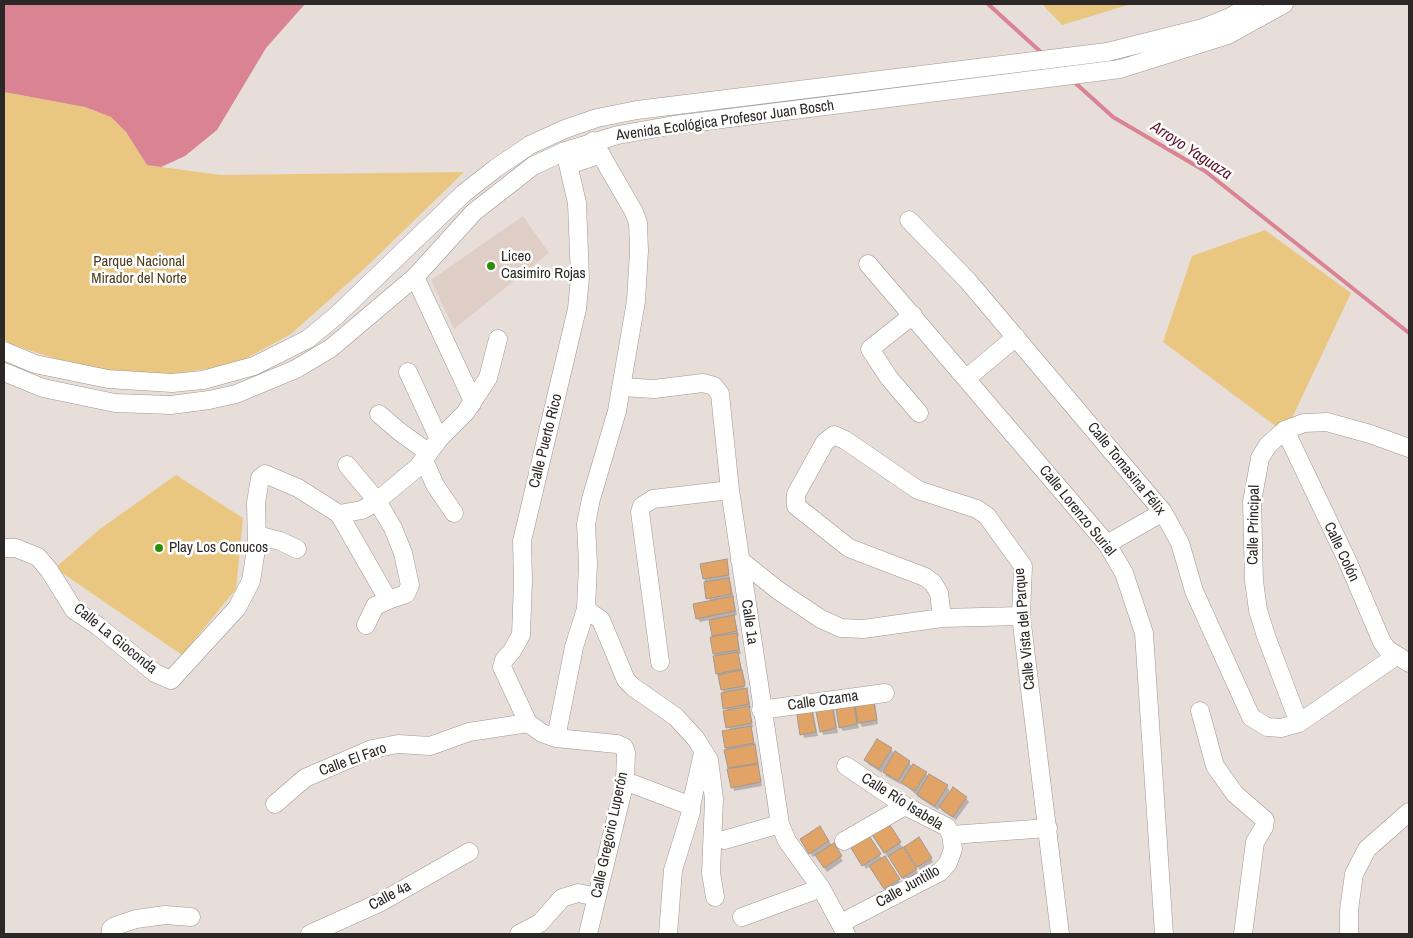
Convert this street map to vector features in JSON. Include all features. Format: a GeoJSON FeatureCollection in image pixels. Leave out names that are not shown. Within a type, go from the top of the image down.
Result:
{"type":"FeatureCollection","features":[{"type":"Feature","properties":{"kind":"street","name":"Avenida Ecológica Profesor Juan Bosch"},"geometry":{"type":"LineString","coordinates":[[4,351],[35,364],[108,379],[140,382],[172,383],[203,380],[254,366],[308,339],[338,315],[464,193],[530,145],[564,129],[597,118],[637,110],[1107,52],[1203,28],[1253,4]]}},
{"type":"Feature","properties":{"kind":"street","name":"Avenida Ecológica Profesor Juan Bosch"},"geometry":{"type":"LineString","coordinates":[[4,372],[43,388],[115,402],[171,405],[236,394],[296,369],[331,348],[415,277],[474,212],[533,166],[567,158],[597,147],[674,125],[1120,69],[1228,35],[1284,4]]}},
{"type":"Feature","properties":{"kind":"street"},"geometry":{"type":"LineString","coordinates":[[925,74],[926,94]]}},
{"type":"Feature","properties":{"kind":"street"},"geometry":{"type":"LineString","coordinates":[[556,738],[574,647],[586,609],[588,572],[586,524],[588,511],[617,411],[636,301],[638,223],[629,200],[597,147]]}},
{"type":"Feature","properties":{"kind":"street","name":"Calle Puerto Rico"},"geometry":{"type":"LineString","coordinates":[[528,723],[502,667],[504,660],[512,651],[521,635],[522,541],[577,309],[580,278],[580,242],[577,203],[567,158]]}},
{"type":"Feature","properties":{"kind":"street","name":"Calle Tomasina Félix"},"geometry":{"type":"LineString","coordinates":[[909,220],[968,282],[1016,337],[1163,512],[1180,543],[1194,591],[1251,717],[1267,727],[1281,728],[1299,723],[1402,659]]}},
{"type":"Feature","properties":{"kind":"street","name":"Calle Lorenzo Suriel"},"geometry":{"type":"LineString","coordinates":[[868,264],[1107,544],[1124,573],[1144,633],[1164,934]]}},
{"type":"Feature","properties":{"kind":"street"},"geometry":{"type":"LineString","coordinates":[[415,277],[472,399],[472,404]]}},
{"type":"Feature","properties":{"kind":"street"},"geometry":{"type":"LineString","coordinates":[[913,315],[866,344],[888,378],[919,413]]}},
{"type":"Feature","properties":{"kind":"street"},"geometry":{"type":"LineString","coordinates":[[967,378],[1016,337]]}},
{"type":"Feature","properties":{"kind":"street"},"geometry":{"type":"LineString","coordinates":[[391,599],[386,596],[339,514],[362,510],[377,501],[450,430],[472,404],[488,378],[498,339]]}},
{"type":"Feature","properties":{"kind":"street"},"geometry":{"type":"LineString","coordinates":[[408,372],[431,450],[435,485],[454,513]]}},
{"type":"Feature","properties":{"kind":"street","name":"Calle 1a"},"geometry":{"type":"LineString","coordinates":[[621,387],[654,389],[696,383],[714,386],[721,401],[730,490],[761,710],[780,824],[787,841],[821,888],[844,929]]}},
{"type":"Feature","properties":{"kind":"street"},"geometry":{"type":"LineString","coordinates":[[379,414],[400,432],[431,450]]}},
{"type":"Feature","properties":{"kind":"street","name":"Calle Principal"},"geometry":{"type":"LineString","coordinates":[[1299,723],[1258,610],[1254,581],[1252,502],[1254,482],[1260,458],[1268,445],[1285,430],[1304,423],[1327,422],[1370,434],[1409,448]]}},
{"type":"Feature","properties":{"kind":"street","name":"Calle Colón"},"geometry":{"type":"LineString","coordinates":[[1285,430],[1347,560],[1382,642],[1402,659]]}},
{"type":"Feature","properties":{"kind":"street","name":"Calle Vista del Parque"},"geometry":{"type":"LineString","coordinates":[[942,618],[939,593],[933,583],[925,576],[849,548],[796,506],[796,494],[825,442],[834,435],[845,440],[918,490],[977,509],[987,516],[1023,566],[1021,616],[1060,934]]}},
{"type":"Feature","properties":{"kind":"street"},"geometry":{"type":"LineString","coordinates":[[347,465],[377,501],[392,528],[403,553],[410,585],[406,594],[375,606],[366,625]]}},
{"type":"Feature","properties":{"kind":"street","name":"Calle La Gioconda"},"geometry":{"type":"LineString","coordinates":[[4,548],[16,548],[38,557],[49,570],[74,610],[98,626],[155,673],[171,680],[238,608],[251,581],[257,535],[256,503],[260,478],[265,474],[298,488],[339,514]]}},
{"type":"Feature","properties":{"kind":"street"},"geometry":{"type":"LineString","coordinates":[[660,662],[640,512],[642,506],[653,499],[730,490]]}},
{"type":"Feature","properties":{"kind":"street"},"geometry":{"type":"LineString","coordinates":[[1107,544],[1163,512]]}},
{"type":"Feature","properties":{"kind":"street"},"geometry":{"type":"LineString","coordinates":[[257,535],[280,541],[297,550]]}},
{"type":"Feature","properties":{"kind":"street"},"geometry":{"type":"LineString","coordinates":[[740,560],[779,591],[821,619],[841,628],[863,629],[942,618],[1021,616]]}},
{"type":"Feature","properties":{"kind":"street"},"geometry":{"type":"LineString","coordinates":[[586,609],[601,620],[626,680],[676,717],[704,750],[712,772],[714,799],[710,873],[715,897]]}},
{"type":"Feature","properties":{"kind":"street","name":"Calle Ozama"},"geometry":{"type":"LineString","coordinates":[[761,710],[885,693]]}},
{"type":"Feature","properties":{"kind":"street"},"geometry":{"type":"LineString","coordinates":[[1200,711],[1215,766],[1235,794],[1264,820],[1264,827],[1255,842],[1243,934]]}},
{"type":"Feature","properties":{"kind":"street","name":"Calle Gregorio Luperón"},"geometry":{"type":"LineString","coordinates":[[528,723],[542,733],[556,738],[617,744],[624,747],[626,752],[625,781],[588,934]]}},
{"type":"Feature","properties":{"kind":"street","name":"Calle El Faro"},"geometry":{"type":"LineString","coordinates":[[275,804],[305,778],[372,749],[398,744],[430,746],[469,732],[528,723]]}},
{"type":"Feature","properties":{"kind":"street"},"geometry":{"type":"LineString","coordinates":[[668,934],[673,870],[691,812],[704,750]]}},
{"type":"Feature","properties":{"kind":"street","name":"Calle Río Isabela"},"geometry":{"type":"LineString","coordinates":[[846,766],[905,806],[947,827],[951,835],[1048,828]]}},
{"type":"Feature","properties":{"kind":"street"},"geometry":{"type":"LineString","coordinates":[[625,781],[691,806]]}},
{"type":"Feature","properties":{"kind":"street"},"geometry":{"type":"LineString","coordinates":[[844,841],[905,806]]}},
{"type":"Feature","properties":{"kind":"street"},"geometry":{"type":"LineString","coordinates":[[1349,934],[1349,910],[1354,874],[1366,849],[1409,812]]}},
{"type":"Feature","properties":{"kind":"street"},"geometry":{"type":"LineString","coordinates":[[724,840],[780,824]]}},
{"type":"Feature","properties":{"kind":"street","name":"Calle Juntillo"},"geometry":{"type":"LineString","coordinates":[[844,929],[940,872],[948,863],[953,849],[951,835]]}},
{"type":"Feature","properties":{"kind":"street","name":"Calle 4a"},"geometry":{"type":"LineString","coordinates":[[310,934],[381,902],[468,852]]}},
{"type":"Feature","properties":{"kind":"street"},"geometry":{"type":"LineString","coordinates":[[742,917],[821,888]]}},
{"type":"Feature","properties":{"kind":"street"},"geometry":{"type":"LineString","coordinates":[[519,934],[540,923],[562,898],[578,892],[597,897]]}},
{"type":"Feature","properties":{"kind":"street"},"geometry":{"type":"LineString","coordinates":[[111,934],[112,927],[136,919],[165,915],[191,917]]}},
{"type":"Feature","properties":{"kind":"shaded area"},"geometry":{"type":"Polygon","coordinates":[[[4,4],[305,4],[266,48],[217,130],[185,156],[161,167],[147,165],[126,132],[111,117],[85,107],[4,92],[4,4]]]}},
{"type":"Feature","properties":{"kind":"shaded area","name":"Liceo Casimiro Rojas"},"geometry":{"type":"Polygon","coordinates":[[[523,216],[549,253],[454,329],[431,280],[523,216]]]}},
{"type":"Feature","properties":{"kind":"green space"},"geometry":{"type":"Polygon","coordinates":[[[1042,4],[1131,4],[1062,25],[1042,4]]]}},
{"type":"Feature","properties":{"kind":"green space","name":"Parque Nacional Mirador del Norte"},"geometry":{"type":"Polygon","coordinates":[[[4,92],[85,107],[111,117],[126,132],[147,165],[220,175],[464,172],[365,268],[291,334],[234,365],[143,378],[69,363],[10,344],[4,339],[4,92]]]}},
{"type":"Feature","properties":{"kind":"green space"},"geometry":{"type":"Polygon","coordinates":[[[1265,230],[1351,293],[1285,433],[1163,342],[1192,256],[1265,230]]]}},
{"type":"Feature","properties":{"kind":"green space","name":"Play Los Conucos"},"geometry":{"type":"Polygon","coordinates":[[[176,475],[243,518],[236,589],[182,655],[55,568],[100,529],[176,475]]]}},
{"type":"Feature","properties":{"kind":"building"},"geometry":{"type":"Polygon","coordinates":[[[727,559],[729,575],[703,579],[700,564],[727,559]]]}},
{"type":"Feature","properties":{"kind":"building"},"geometry":{"type":"Polygon","coordinates":[[[729,578],[732,594],[706,599],[704,582],[729,578]]]}},
{"type":"Feature","properties":{"kind":"building"},"geometry":{"type":"Polygon","coordinates":[[[733,596],[735,611],[696,619],[693,604],[733,596]]]}},
{"type":"Feature","properties":{"kind":"building"},"geometry":{"type":"Polygon","coordinates":[[[734,615],[737,631],[712,636],[709,620],[734,615]]]}},
{"type":"Feature","properties":{"kind":"building"},"geometry":{"type":"Polygon","coordinates":[[[737,633],[739,650],[713,654],[710,637],[737,633]]]}},
{"type":"Feature","properties":{"kind":"building"},"geometry":{"type":"Polygon","coordinates":[[[738,652],[741,669],[716,674],[713,656],[738,652]]]}},
{"type":"Feature","properties":{"kind":"building"},"geometry":{"type":"Polygon","coordinates":[[[742,670],[745,686],[721,690],[718,675],[742,670]]]}},
{"type":"Feature","properties":{"kind":"building"},"geometry":{"type":"Polygon","coordinates":[[[747,688],[749,704],[723,709],[721,693],[747,688]]]}},
{"type":"Feature","properties":{"kind":"building"},"geometry":{"type":"Polygon","coordinates":[[[873,697],[877,720],[858,723],[854,700],[873,697]]]}},
{"type":"Feature","properties":{"kind":"building"},"geometry":{"type":"Polygon","coordinates":[[[853,700],[857,724],[839,728],[835,703],[853,700]]]}},
{"type":"Feature","properties":{"kind":"building"},"geometry":{"type":"Polygon","coordinates":[[[832,703],[836,728],[820,732],[815,706],[832,703]]]}},
{"type":"Feature","properties":{"kind":"building"},"geometry":{"type":"Polygon","coordinates":[[[749,706],[752,723],[726,728],[723,711],[749,706]]]}},
{"type":"Feature","properties":{"kind":"building"},"geometry":{"type":"Polygon","coordinates":[[[811,706],[816,732],[800,735],[796,709],[811,706]]]}},
{"type":"Feature","properties":{"kind":"building"},"geometry":{"type":"Polygon","coordinates":[[[751,726],[754,743],[725,748],[722,731],[751,726]]]}},
{"type":"Feature","properties":{"kind":"building"},"geometry":{"type":"Polygon","coordinates":[[[877,739],[892,748],[879,769],[864,760],[877,739]]]}},
{"type":"Feature","properties":{"kind":"building"},"geometry":{"type":"Polygon","coordinates":[[[755,744],[758,763],[728,768],[724,750],[755,744]]]}},
{"type":"Feature","properties":{"kind":"building"},"geometry":{"type":"Polygon","coordinates":[[[895,751],[910,761],[898,781],[883,772],[895,751]]]}},
{"type":"Feature","properties":{"kind":"building"},"geometry":{"type":"Polygon","coordinates":[[[758,764],[761,782],[731,788],[727,769],[758,764]]]}},
{"type":"Feature","properties":{"kind":"building"},"geometry":{"type":"Polygon","coordinates":[[[913,764],[927,772],[915,791],[901,783],[913,764]]]}},
{"type":"Feature","properties":{"kind":"building"},"geometry":{"type":"Polygon","coordinates":[[[929,774],[948,785],[935,806],[917,795],[929,774]]]}},
{"type":"Feature","properties":{"kind":"building"},"geometry":{"type":"Polygon","coordinates":[[[953,787],[967,797],[953,817],[939,807],[953,787]]]}},
{"type":"Feature","properties":{"kind":"building"},"geometry":{"type":"Polygon","coordinates":[[[886,819],[901,842],[884,853],[869,830],[886,819]]]}},
{"type":"Feature","properties":{"kind":"building"},"geometry":{"type":"Polygon","coordinates":[[[820,826],[829,841],[809,854],[800,839],[820,826]]]}},
{"type":"Feature","properties":{"kind":"building"},"geometry":{"type":"Polygon","coordinates":[[[866,831],[881,854],[862,866],[848,843],[866,831]]]}},
{"type":"Feature","properties":{"kind":"building"},"geometry":{"type":"Polygon","coordinates":[[[919,837],[932,858],[917,867],[904,847],[919,837]]]}},
{"type":"Feature","properties":{"kind":"building"},"geometry":{"type":"Polygon","coordinates":[[[834,843],[842,856],[824,868],[815,855],[834,843]]]}},
{"type":"Feature","properties":{"kind":"building"},"geometry":{"type":"Polygon","coordinates":[[[903,847],[917,869],[902,878],[888,856],[903,847]]]}},
{"type":"Feature","properties":{"kind":"building"},"geometry":{"type":"Polygon","coordinates":[[[885,856],[900,879],[884,889],[869,866],[885,856]]]}},
{"type":"Feature","properties":{"kind":"waterway","name":"Arroyo Yaguaza"},"geometry":{"type":"LineString","coordinates":[[988,4],[1043,54]]}},
{"type":"Feature","properties":{"kind":"waterway","name":"Arroyo Yaguaza"},"geometry":{"type":"LineString","coordinates":[[1072,80],[1113,117],[1205,171],[1409,333]]}},
{"type":"Feature","properties":{"kind":"place","name":"Liceo Casimiro Rojas"},"geometry":{"type":"Point","coordinates":[491,266]}},
{"type":"Feature","properties":{"kind":"place","name":"Play Los Conucos"},"geometry":{"type":"Point","coordinates":[159,548]}}]}
